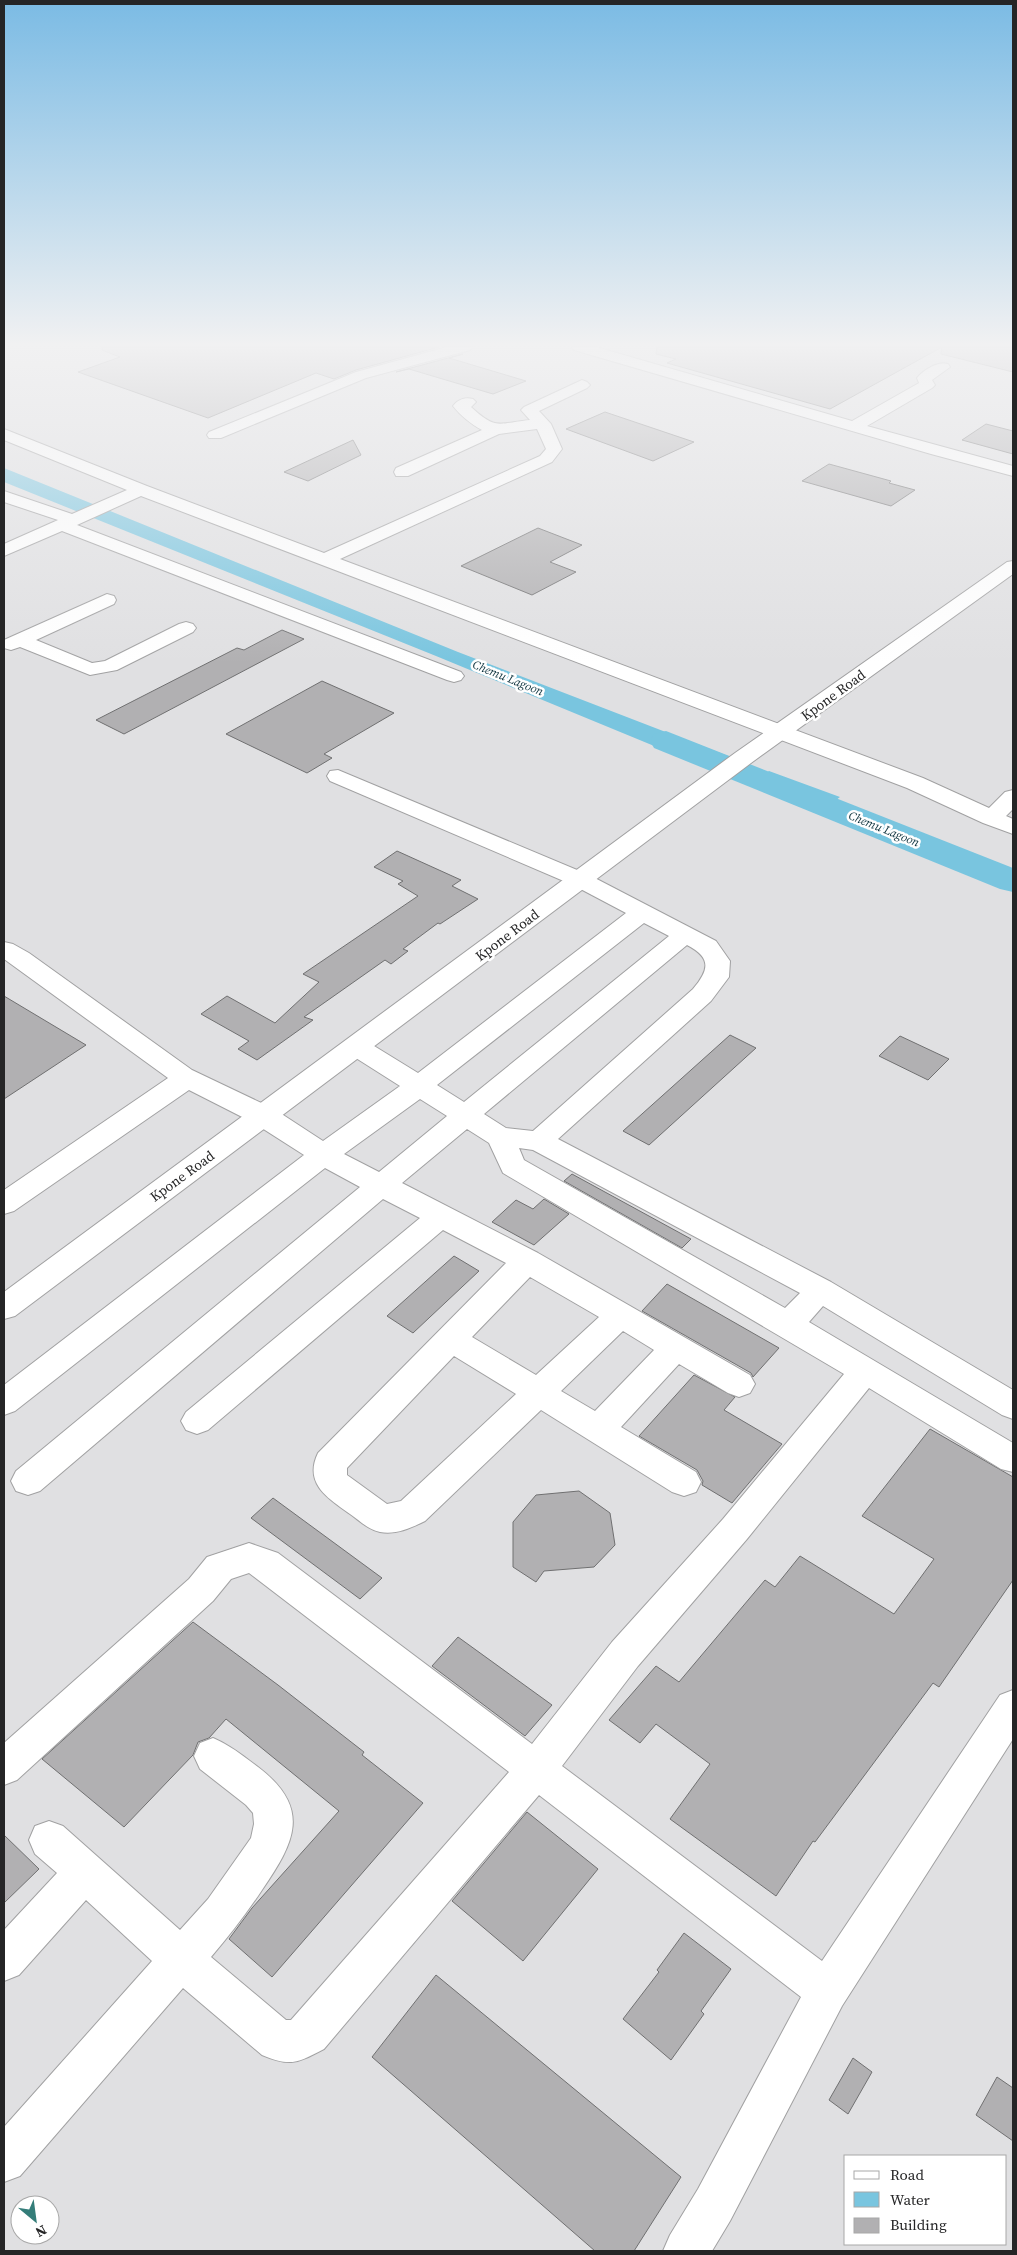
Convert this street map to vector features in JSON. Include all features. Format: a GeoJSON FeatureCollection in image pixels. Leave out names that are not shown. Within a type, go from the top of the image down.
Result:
{"type":"FeatureCollection","features":[{"type":"Feature","properties":{"kind":"street"},"geometry":{"type":"LineString","coordinates":[[49,452],[324,560],[915,783],[1013,827]]}},
{"type":"Feature","properties":{"kind":"street"},"geometry":{"type":"LineString","coordinates":[[402,472],[446,452]]}},
{"type":"Feature","properties":{"kind":"street"},"geometry":{"type":"LineString","coordinates":[[324,560],[546,459],[551,452]]}},
{"type":"Feature","properties":{"kind":"street"},"geometry":{"type":"LineString","coordinates":[[947,452],[1013,470]]}},
{"type":"Feature","properties":{"kind":"street"},"geometry":{"type":"LineString","coordinates":[[4,551],[142,490]]}},
{"type":"Feature","properties":{"kind":"street"},"geometry":{"type":"LineString","coordinates":[[4,496],[73,520],[454,676]]}},
{"type":"Feature","properties":{"kind":"street","name":"Kpone Road"},"geometry":{"type":"LineString","coordinates":[[4,1308],[743,758],[781,733],[1013,566]]}},
{"type":"Feature","properties":{"kind":"street"},"geometry":{"type":"LineString","coordinates":[[12,644],[107,600]]}},
{"type":"Feature","properties":{"kind":"street"},"geometry":{"type":"LineString","coordinates":[[12,644],[82,666],[100,669],[110,666],[186,628]]}},
{"type":"Feature","properties":{"kind":"street"},"geometry":{"type":"LineString","coordinates":[[338,776],[580,880],[686,934],[706,946],[718,961],[717,977],[702,995],[540,1140]]}},
{"type":"Feature","properties":{"kind":"street"},"geometry":{"type":"LineString","coordinates":[[991,818],[1013,797]]}},
{"type":"Feature","properties":{"kind":"street"},"geometry":{"type":"LineString","coordinates":[[4,1402],[323,1155],[419,1086],[642,912]]}},
{"type":"Feature","properties":{"kind":"street"},"geometry":{"type":"LineString","coordinates":[[28,1481],[380,1186],[686,934]]}},
{"type":"Feature","properties":{"kind":"street"},"geometry":{"type":"LineString","coordinates":[[4,949],[20,958],[186,1078],[264,1116],[323,1155],[380,1186],[527,1261],[739,1384]]}},
{"type":"Feature","properties":{"kind":"street"},"geometry":{"type":"LineString","coordinates":[[357,1047],[500,1137],[540,1140],[820,1290],[1013,1406]]}},
{"type":"Feature","properties":{"kind":"street"},"geometry":{"type":"LineString","coordinates":[[4,1204],[186,1078]]}},
{"type":"Feature","properties":{"kind":"street"},"geometry":{"type":"LineString","coordinates":[[500,1137],[513,1166],[788,1325],[1013,1459]]}},
{"type":"Feature","properties":{"kind":"street"},"geometry":{"type":"LineString","coordinates":[[197,1421],[441,1216]]}},
{"type":"Feature","properties":{"kind":"street"},"geometry":{"type":"LineString","coordinates":[[527,1261],[330,1463],[330,1475],[335,1485],[381,1518],[398,1518],[413,1511],[621,1316]]}},
{"type":"Feature","properties":{"kind":"street"},"geometry":{"type":"LineString","coordinates":[[788,1325],[820,1290]]}},
{"type":"Feature","properties":{"kind":"street"},"geometry":{"type":"LineString","coordinates":[[451,1339],[684,1482]]}},
{"type":"Feature","properties":{"kind":"street"},"geometry":{"type":"LineString","coordinates":[[598,1430],[676,1347]]}},
{"type":"Feature","properties":{"kind":"street"},"geometry":{"type":"LineString","coordinates":[[49,1840],[182,1960],[277,2040],[293,2042],[309,2034],[536,1769],[625,1654],[710,1558],[865,1371]]}},
{"type":"Feature","properties":{"kind":"street"},"geometry":{"type":"LineString","coordinates":[[4,1767],[201,1590],[219,1568],[249,1558],[266,1564],[827,1991]]}},
{"type":"Feature","properties":{"kind":"street"},"geometry":{"type":"LineString","coordinates":[[686,2251],[714,2206],[827,1991],[1013,1707]]}},
{"type":"Feature","properties":{"kind":"street"},"geometry":{"type":"LineString","coordinates":[[4,2160],[222,1913],[269,1846],[274,1824],[271,1805],[260,1792],[213,1756]]}},
{"type":"Feature","properties":{"kind":"street"},"geometry":{"type":"LineString","coordinates":[[4,1960],[84,1873]]}},
{"type":"Feature","properties":{"kind":"water"},"geometry":{"type":"Polygon","coordinates":[[[4,468],[458,652],[728,756],[710,769],[4,482],[4,468]]]}},
{"type":"Feature","properties":{"kind":"water"},"geometry":{"type":"Polygon","coordinates":[[[769,771],[840,797],[818,814],[750,786],[769,771]]]}},
{"type":"Feature","properties":{"kind":"building"},"geometry":{"type":"Polygon","coordinates":[[[327,452],[360,452],[361,455],[308,481],[284,472],[327,452]]]}},
{"type":"Feature","properties":{"kind":"building"},"geometry":{"type":"Polygon","coordinates":[[[629,452],[672,452],[653,461],[629,452]]]}},
{"type":"Feature","properties":{"kind":"building"},"geometry":{"type":"Polygon","coordinates":[[[829,464],[891,481],[889,483],[915,490],[891,506],[802,481],[829,464]]]}},
{"type":"Feature","properties":{"kind":"building"},"geometry":{"type":"Polygon","coordinates":[[[538,528],[582,545],[550,562],[576,572],[532,595],[461,566],[538,528]]]}},
{"type":"Feature","properties":{"kind":"building"},"geometry":{"type":"Polygon","coordinates":[[[282,630],[304,639],[124,734],[96,720],[237,648],[244,650],[282,630]]]}},
{"type":"Feature","properties":{"kind":"building"},"geometry":{"type":"Polygon","coordinates":[[[322,681],[394,713],[324,754],[332,758],[307,773],[226,734],[322,681]]]}},
{"type":"Feature","properties":{"kind":"building"},"geometry":{"type":"Polygon","coordinates":[[[397,851],[461,880],[452,886],[478,899],[440,924],[438,923],[403,949],[408,951],[391,964],[385,960],[304,1017],[313,1020],[257,1060],[238,1049],[249,1041],[201,1014],[227,996],[275,1023],[319,982],[303,974],[418,896],[398,884],[403,881],[374,867],[397,851]]]}},
{"type":"Feature","properties":{"kind":"building"},"geometry":{"type":"Polygon","coordinates":[[[4,996],[86,1045],[4,1099],[4,996]]]}},
{"type":"Feature","properties":{"kind":"building"},"geometry":{"type":"Polygon","coordinates":[[[730,1035],[756,1048],[649,1145],[623,1131],[730,1035]]]}},
{"type":"Feature","properties":{"kind":"building"},"geometry":{"type":"Polygon","coordinates":[[[900,1036],[949,1059],[928,1080],[879,1056],[900,1036]]]}},
{"type":"Feature","properties":{"kind":"building"},"geometry":{"type":"Polygon","coordinates":[[[572,1174],[691,1239],[682,1248],[564,1181],[572,1174]]]}},
{"type":"Feature","properties":{"kind":"building"},"geometry":{"type":"Polygon","coordinates":[[[544,1199],[569,1214],[534,1245],[492,1222],[516,1200],[533,1209],[544,1199]]]}},
{"type":"Feature","properties":{"kind":"building"},"geometry":{"type":"Polygon","coordinates":[[[454,1256],[479,1271],[413,1333],[387,1316],[454,1256]]]}},
{"type":"Feature","properties":{"kind":"building"},"geometry":{"type":"Polygon","coordinates":[[[667,1284],[779,1348],[753,1377],[751,1373],[642,1311],[667,1284]]]}},
{"type":"Feature","properties":{"kind":"building"},"geometry":{"type":"Polygon","coordinates":[[[694,1375],[735,1397],[724,1410],[782,1444],[732,1503],[702,1485],[703,1481],[697,1470],[639,1436],[694,1375]]]}},
{"type":"Feature","properties":{"kind":"building"},"geometry":{"type":"Polygon","coordinates":[[[930,1429],[1013,1477],[1013,1580],[939,1687],[933,1683],[815,1842],[813,1841],[776,1896],[670,1819],[710,1764],[656,1724],[640,1743],[609,1720],[656,1666],[679,1682],[765,1580],[775,1587],[800,1556],[894,1614],[934,1559],[862,1516],[930,1429]]]}},
{"type":"Feature","properties":{"kind":"building"},"geometry":{"type":"Polygon","coordinates":[[[579,1491],[610,1513],[615,1545],[594,1567],[544,1571],[536,1582],[513,1567],[513,1522],[536,1495],[579,1491]]]}},
{"type":"Feature","properties":{"kind":"building"},"geometry":{"type":"Polygon","coordinates":[[[273,1498],[382,1578],[360,1599],[251,1518],[273,1498]]]}},
{"type":"Feature","properties":{"kind":"building"},"geometry":{"type":"Polygon","coordinates":[[[193,1622],[364,1752],[362,1755],[423,1803],[272,1977],[229,1939],[252,1908],[339,1811],[226,1719],[209,1738],[198,1742],[193,1755],[124,1827],[42,1759],[193,1622]]]}},
{"type":"Feature","properties":{"kind":"building"},"geometry":{"type":"Polygon","coordinates":[[[458,1637],[552,1705],[525,1736],[432,1666],[458,1637]]]}},
{"type":"Feature","properties":{"kind":"building"},"geometry":{"type":"Polygon","coordinates":[[[527,1812],[598,1869],[523,1961],[452,1901],[527,1812]]]}},
{"type":"Feature","properties":{"kind":"building"},"geometry":{"type":"Polygon","coordinates":[[[4,1835],[39,1869],[4,1903],[4,1835]]]}},
{"type":"Feature","properties":{"kind":"building"},"geometry":{"type":"Polygon","coordinates":[[[684,1933],[731,1969],[701,2011],[704,2014],[671,2060],[623,2019],[659,1972],[657,1970],[684,1933]]]}},
{"type":"Feature","properties":{"kind":"building"},"geometry":{"type":"Polygon","coordinates":[[[436,1975],[681,2177],[634,2251],[595,2251],[372,2057],[436,1975]]]}},
{"type":"Feature","properties":{"kind":"building"},"geometry":{"type":"Polygon","coordinates":[[[853,2058],[872,2072],[848,2114],[829,2100],[853,2058]]]}},
{"type":"Feature","properties":{"kind":"building"},"geometry":{"type":"Polygon","coordinates":[[[997,2077],[1013,2088],[1013,2141],[976,2115],[997,2077]]]}},
{"type":"Feature","properties":{"kind":"waterway","name":"Chemu Lagoon"},"geometry":{"type":"LineString","coordinates":[[666,741],[1013,881]]}}]}
